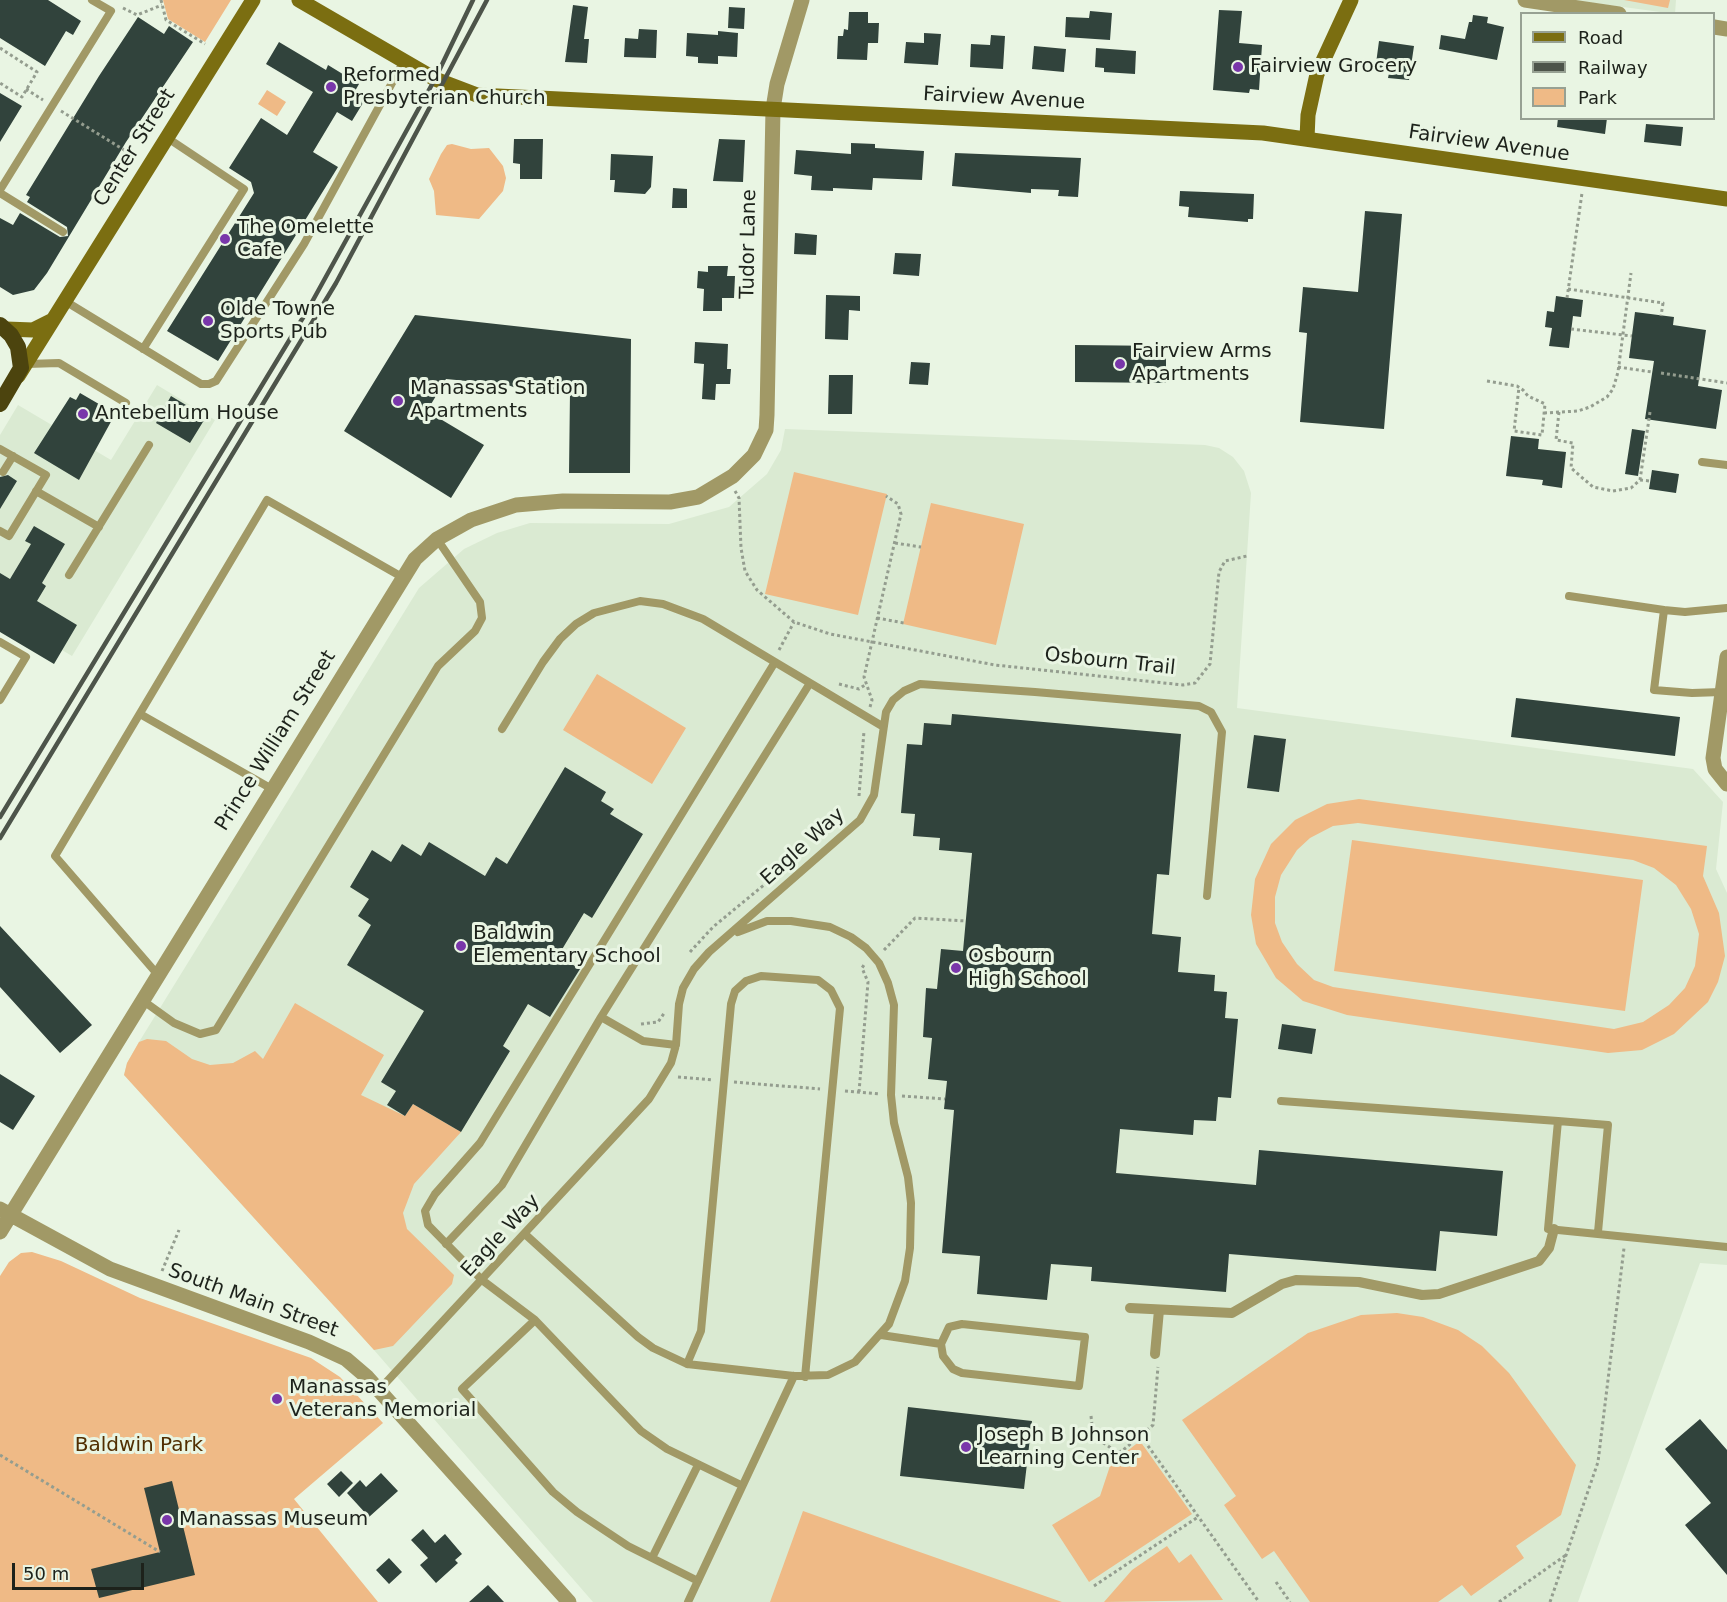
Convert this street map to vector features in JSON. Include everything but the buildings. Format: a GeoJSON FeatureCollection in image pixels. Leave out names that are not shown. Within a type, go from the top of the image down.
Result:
{"type":"FeatureCollection","features":[{"type":"Feature","properties":{"kind":"highway"},"geometry":{"type":"LineString","coordinates":[[3,327],[18,347],[21,372]]}},
{"type":"Feature","properties":{"kind":"highway","name":"Center Street"},"geometry":{"type":"LineString","coordinates":[[0,404],[21,372]]}},
{"type":"Feature","properties":{"kind":"main road","name":"Center Street"},"geometry":{"type":"LineString","coordinates":[[21,372],[253,0]]}},
{"type":"Feature","properties":{"kind":"main road","name":"Fairview Avenue"},"geometry":{"type":"LineString","coordinates":[[299,0],[444,84],[477,95],[1263,133],[1727,199]]}},
{"type":"Feature","properties":{"kind":"main road"},"geometry":{"type":"LineString","coordinates":[[1308,140],[1308,115],[1317,74],[1351,0]]}},
{"type":"Feature","properties":{"kind":"main road"},"geometry":{"type":"LineString","coordinates":[[3,327],[33,330],[54,319]]}},
{"type":"Feature","properties":{"kind":"street","name":"Tudor Lane"},"geometry":{"type":"LineString","coordinates":[[729,479],[754,454],[766,430],[773,110],[777,84],[802,0]]}},
{"type":"Feature","properties":{"kind":"street"},"geometry":{"type":"LineString","coordinates":[[1525,0],[1606,12]]}},
{"type":"Feature","properties":{"kind":"street","name":"Prince William Street"},"geometry":{"type":"LineString","coordinates":[[0,1232],[5,1212],[158,975],[415,559],[437,539],[471,519],[516,505],[562,501],[677,502],[698,497],[729,479]]}},
{"type":"Feature","properties":{"kind":"street"},"geometry":{"type":"LineString","coordinates":[[1727,657],[1713,758],[1715,769],[1727,784]]}},
{"type":"Feature","properties":{"kind":"street","name":"South Main Street"},"geometry":{"type":"LineString","coordinates":[[5,1212],[110,1269],[330,1350],[357,1367],[569,1602]]}},
{"type":"Feature","properties":{"kind":"street"},"geometry":{"type":"LineString","coordinates":[[1130,1308],[1232,1313],[1282,1284],[1296,1280],[1359,1282],[1422,1295],[1439,1294],[1539,1261],[1550,1248],[1554,1229]]}},
{"type":"Feature","properties":{"kind":"street"},"geometry":{"type":"LineString","coordinates":[[1155,1353],[1159,1310]]}},
{"type":"Feature","properties":{"kind":"lane"},"geometry":{"type":"LineString","coordinates":[[63,232],[0,192],[111,11],[92,0]]}},
{"type":"Feature","properties":{"kind":"lane"},"geometry":{"type":"LineString","coordinates":[[65,301],[201,384],[216,381],[304,244],[404,61]]}},
{"type":"Feature","properties":{"kind":"lane"},"geometry":{"type":"LineString","coordinates":[[143,349],[244,189],[166,137]]}},
{"type":"Feature","properties":{"kind":"lane"},"geometry":{"type":"LineString","coordinates":[[21,372],[59,363],[126,403]]}},
{"type":"Feature","properties":{"kind":"lane"},"geometry":{"type":"LineString","coordinates":[[69,575],[149,445]]}},
{"type":"Feature","properties":{"kind":"lane"},"geometry":{"type":"LineString","coordinates":[[0,449],[46,475],[9,536],[0,531]]}},
{"type":"Feature","properties":{"kind":"lane"},"geometry":{"type":"LineString","coordinates":[[3,472],[13,456]]}},
{"type":"Feature","properties":{"kind":"lane"},"geometry":{"type":"LineString","coordinates":[[1702,462],[1727,465]]}},
{"type":"Feature","properties":{"kind":"lane"},"geometry":{"type":"LineString","coordinates":[[36,490],[99,527]]}},
{"type":"Feature","properties":{"kind":"lane"},"geometry":{"type":"LineString","coordinates":[[158,975],[55,856],[267,500],[402,578]]}},
{"type":"Feature","properties":{"kind":"lane"},"geometry":{"type":"LineString","coordinates":[[142,1000],[174,1023],[200,1034],[216,1030],[438,666],[475,631],[482,618],[480,602],[437,539]]}},
{"type":"Feature","properties":{"kind":"lane"},"geometry":{"type":"LineString","coordinates":[[1569,596],[1685,612],[1727,608]]}},
{"type":"Feature","properties":{"kind":"lane"},"geometry":{"type":"LineString","coordinates":[[502,729],[560,639],[594,613],[616,605],[640,601],[663,604],[687,612],[882,726]]}},
{"type":"Feature","properties":{"kind":"lane"},"geometry":{"type":"LineString","coordinates":[[1664,610],[1654,690],[1692,693],[1722,692]]}},
{"type":"Feature","properties":{"kind":"lane"},"geometry":{"type":"LineString","coordinates":[[0,642],[26,657],[0,700]]}},
{"type":"Feature","properties":{"kind":"lane"},"geometry":{"type":"LineString","coordinates":[[741,1485],[667,1449],[642,1431],[535,1320],[482,1280],[446,1244],[428,1225],[425,1210],[480,1143],[775,662]]}},
{"type":"Feature","properties":{"kind":"lane"},"geometry":{"type":"LineString","coordinates":[[446,1244],[502,1185],[601,1017],[810,683]]}},
{"type":"Feature","properties":{"kind":"lane","name":"Eagle Way"},"geometry":{"type":"LineString","coordinates":[[379,1390],[637,1114],[664,1076],[676,1045],[679,1004],[683,988],[694,969],[726,938],[847,833],[868,808],[875,787],[882,726],[893,700],[904,691],[920,684],[1199,706],[1211,712],[1222,732],[1207,896]]}},
{"type":"Feature","properties":{"kind":"lane"},"geometry":{"type":"LineString","coordinates":[[140,714],[272,789]]}},
{"type":"Feature","properties":{"kind":"lane"},"geometry":{"type":"LineString","coordinates":[[526,1234],[638,1337],[653,1348],[687,1364],[817,1377],[839,1371],[855,1362],[881,1335],[897,1308],[910,1248],[908,1177],[894,1123],[891,1095],[894,1005],[888,983],[879,963],[866,948],[851,937],[830,927],[791,921],[767,921],[726,938]]}},
{"type":"Feature","properties":{"kind":"lane"},"geometry":{"type":"LineString","coordinates":[[687,1364],[701,1331],[731,1004],[735,991],[746,981],[761,976],[809,980],[818,981],[831,990],[840,1008],[805,1377]]}},
{"type":"Feature","properties":{"kind":"lane"},"geometry":{"type":"LineString","coordinates":[[601,1017],[643,1041],[676,1045]]}},
{"type":"Feature","properties":{"kind":"lane"},"geometry":{"type":"LineString","coordinates":[[1281,1101],[1608,1125],[1598,1232]]}},
{"type":"Feature","properties":{"kind":"lane"},"geometry":{"type":"LineString","coordinates":[[1558,1121],[1548,1228],[1727,1247]]}},
{"type":"Feature","properties":{"kind":"lane"},"geometry":{"type":"LineString","coordinates":[[535,1320],[462,1389],[553,1492],[601,1530],[698,1581]]}},
{"type":"Feature","properties":{"kind":"lane"},"geometry":{"type":"LineString","coordinates":[[962,1324],[1085,1337],[1079,1386],[962,1372],[947,1363],[941,1344],[949,1327],[962,1324]]}},
{"type":"Feature","properties":{"kind":"lane"},"geometry":{"type":"LineString","coordinates":[[881,1335],[941,1344]]}},
{"type":"Feature","properties":{"kind":"lane"},"geometry":{"type":"LineString","coordinates":[[688,1602],[794,1376]]}},
{"type":"Feature","properties":{"kind":"lane"},"geometry":{"type":"LineString","coordinates":[[652,1558],[698,1464]]}},
{"type":"Feature","properties":{"kind":"path"},"geometry":{"type":"LineString","coordinates":[[111,11],[124,7],[137,15],[162,2],[166,20],[206,44]]}},
{"type":"Feature","properties":{"kind":"path"},"geometry":{"type":"LineString","coordinates":[[0,48],[37,72],[22,97],[0,83]]}},
{"type":"Feature","properties":{"kind":"path"},"geometry":{"type":"LineString","coordinates":[[26,90],[129,153]]}},
{"type":"Feature","properties":{"kind":"path"},"geometry":{"type":"LineString","coordinates":[[1567,298],[1584,179]]}},
{"type":"Feature","properties":{"kind":"path"},"geometry":{"type":"LineString","coordinates":[[1544,413],[1590,407],[1607,397],[1613,389],[1631,273]]}},
{"type":"Feature","properties":{"kind":"path"},"geometry":{"type":"LineString","coordinates":[[1568,289],[1663,303],[1661,315]]}},
{"type":"Feature","properties":{"kind":"path"},"geometry":{"type":"LineString","coordinates":[[1571,329],[1632,336]]}},
{"type":"Feature","properties":{"kind":"path"},"geometry":{"type":"LineString","coordinates":[[1618,367],[1652,372]]}},
{"type":"Feature","properties":{"kind":"path"},"geometry":{"type":"LineString","coordinates":[[1661,373],[1727,383]]}},
{"type":"Feature","properties":{"kind":"path"},"geometry":{"type":"LineString","coordinates":[[1487,381],[1519,387],[1528,396],[1545,404],[1542,435],[1514,431],[1519,387]]}},
{"type":"Feature","properties":{"kind":"path"},"geometry":{"type":"LineString","coordinates":[[1558,412],[1556,440],[1573,443],[1571,468],[1593,487],[1612,491],[1631,488],[1640,480],[1650,412]]}},
{"type":"Feature","properties":{"kind":"path"},"geometry":{"type":"LineString","coordinates":[[729,479],[739,498],[741,548],[745,572],[757,590],[794,622],[830,634],[872,643]]}},
{"type":"Feature","properties":{"kind":"path"},"geometry":{"type":"LineString","coordinates":[[1640,480],[1650,481]]}},
{"type":"Feature","properties":{"kind":"path"},"geometry":{"type":"LineString","coordinates":[[872,700],[864,677],[901,509],[898,504],[886,496]]}},
{"type":"Feature","properties":{"kind":"path"},"geometry":{"type":"LineString","coordinates":[[895,543],[921,547]]}},
{"type":"Feature","properties":{"kind":"path","name":"Osbourn Trail"},"geometry":{"type":"LineString","coordinates":[[872,643],[995,665],[1183,685],[1195,683],[1210,664],[1219,572],[1225,561],[1247,556]]}},
{"type":"Feature","properties":{"kind":"path"},"geometry":{"type":"LineString","coordinates":[[877,618],[904,623]]}},
{"type":"Feature","properties":{"kind":"path"},"geometry":{"type":"LineString","coordinates":[[787,655],[779,650],[794,622]]}},
{"type":"Feature","properties":{"kind":"path"},"geometry":{"type":"LineString","coordinates":[[836,684],[859,689],[865,685]]}},
{"type":"Feature","properties":{"kind":"path"},"geometry":{"type":"LineString","coordinates":[[664,1076],[945,1099]]}},
{"type":"Feature","properties":{"kind":"path"},"geometry":{"type":"LineString","coordinates":[[164,1265],[179,1230]]}},
{"type":"Feature","properties":{"kind":"path"},"geometry":{"type":"LineString","coordinates":[[1550,1602],[1593,1479],[1601,1447],[1625,1235]]}},
{"type":"Feature","properties":{"kind":"path"},"geometry":{"type":"LineString","coordinates":[[1091,1416],[1092,1425],[1099,1439],[1117,1452],[1122,1451],[1141,1436],[1153,1424],[1159,1374],[1155,1353]]}},
{"type":"Feature","properties":{"kind":"path"},"geometry":{"type":"LineString","coordinates":[[1141,1436],[1258,1602]]}},
{"type":"Feature","properties":{"kind":"path"},"geometry":{"type":"LineString","coordinates":[[0,1455],[160,1552]]}},
{"type":"Feature","properties":{"kind":"path"},"geometry":{"type":"LineString","coordinates":[[1094,1586],[1198,1517]]}},
{"type":"Feature","properties":{"kind":"path"},"geometry":{"type":"LineString","coordinates":[[1499,1602],[1566,1555]]}},
{"type":"Feature","properties":{"kind":"path"},"geometry":{"type":"LineString","coordinates":[[1276,1582],[1290,1602]]}},
{"type":"Feature","properties":{"kind":"shaded area"},"geometry":{"type":"Polygon","coordinates":[[[1572,0],[1676,0],[1675,12],[1572,0]]]}},
{"type":"Feature","properties":{"kind":"shaded area"},"geometry":{"type":"Polygon","coordinates":[[[157,385],[215,420],[72,656],[0,613],[0,435],[18,405],[111,460],[157,385]]]}},
{"type":"Feature","properties":{"kind":"shaded area","name":"Osbourn High School"},"geometry":{"type":"Polygon","coordinates":[[[785,429],[1205,445],[1219,448],[1233,457],[1244,471],[1251,493],[1237,708],[1693,769],[1723,802],[1716,869],[1727,893],[1727,1265],[1700,1263],[1578,1602],[593,1602],[374,1350],[124,1075],[127,1063],[139,1042],[419,588],[464,549],[497,533],[530,523],[669,524],[729,507],[767,474],[781,450],[785,429]]]}},
{"type":"Feature","properties":{"kind":"green space"},"geometry":{"type":"Polygon","coordinates":[[[163,0],[231,0],[205,42],[168,19],[163,0]]]}},
{"type":"Feature","properties":{"kind":"green space"},"geometry":{"type":"Polygon","coordinates":[[[1624,0],[1670,0],[1668,8],[1624,0]]]}},
{"type":"Feature","properties":{"kind":"green space"},"geometry":{"type":"Polygon","coordinates":[[[267,90],[286,102],[277,116],[258,104],[267,90]]]}},
{"type":"Feature","properties":{"kind":"green space"},"geometry":{"type":"Polygon","coordinates":[[[452,144],[471,149],[489,148],[503,166],[506,178],[503,191],[479,219],[436,215],[434,191],[429,179],[441,154],[447,145],[452,144]]]}},
{"type":"Feature","properties":{"kind":"green space"},"geometry":{"type":"Polygon","coordinates":[[[794,472],[887,494],[858,615],[765,594],[794,472]]]}},
{"type":"Feature","properties":{"kind":"green space"},"geometry":{"type":"Polygon","coordinates":[[[931,503],[1024,524],[996,645],[903,624],[931,503]]]}},
{"type":"Feature","properties":{"kind":"green space"},"geometry":{"type":"Polygon","coordinates":[[[597,674],[686,728],[652,784],[563,730],[597,674]]]}},
{"type":"Feature","properties":{"kind":"green space"},"geometry":{"type":"Polygon","coordinates":[[[1359,799],[1707,846],[1703,876],[1719,913],[1725,956],[1718,982],[1708,1002],[1674,1034],[1642,1050],[1608,1053],[1347,1015],[1303,1001],[1276,978],[1256,944],[1251,915],[1255,879],[1271,844],[1295,820],[1327,804],[1359,799]],[[1358,823],[1333,826],[1310,838],[1297,850],[1281,875],[1275,897],[1275,923],[1282,942],[1297,964],[1314,980],[1333,987],[1614,1029],[1643,1022],[1669,1005],[1685,988],[1695,966],[1699,934],[1691,909],[1676,885],[1654,868],[1633,860],[1358,823]]]}},
{"type":"Feature","properties":{"kind":"green space"},"geometry":{"type":"Polygon","coordinates":[[[1352,840],[1643,880],[1625,1011],[1334,971],[1352,840]]]}},
{"type":"Feature","properties":{"kind":"green space"},"geometry":{"type":"Polygon","coordinates":[[[295,1003],[384,1055],[361,1095],[405,1116],[413,1104],[461,1132],[414,1184],[403,1213],[407,1229],[454,1275],[452,1284],[393,1346],[374,1350],[124,1075],[127,1063],[139,1042],[147,1039],[166,1041],[192,1059],[210,1065],[233,1063],[255,1051],[263,1059],[295,1003]]]}},
{"type":"Feature","properties":{"kind":"green space","name":"Baldwin Park"},"geometry":{"type":"Polygon","coordinates":[[[32,1252],[61,1261],[140,1298],[311,1358],[340,1377],[383,1423],[294,1499],[378,1602],[0,1602],[0,1276],[9,1262],[21,1253],[32,1252]]]}},
{"type":"Feature","properties":{"kind":"green space"},"geometry":{"type":"Polygon","coordinates":[[[1397,1313],[1423,1317],[1458,1330],[1482,1346],[1509,1373],[1576,1465],[1561,1515],[1516,1546],[1524,1558],[1471,1596],[1462,1585],[1438,1602],[1310,1602],[1274,1551],[1262,1559],[1224,1505],[1236,1496],[1182,1420],[1308,1333],[1361,1315],[1397,1313]]]}},
{"type":"Feature","properties":{"kind":"green space"},"geometry":{"type":"Polygon","coordinates":[[[1140,1441],[1192,1514],[1089,1582],[1052,1525],[1100,1496],[1114,1454],[1122,1455],[1140,1441]]]}},
{"type":"Feature","properties":{"kind":"green space"},"geometry":{"type":"Polygon","coordinates":[[[803,1511],[1062,1602],[770,1602],[803,1511]]]}},
{"type":"Feature","properties":{"kind":"green space"},"geometry":{"type":"Polygon","coordinates":[[[1167,1546],[1179,1563],[1191,1554],[1223,1600],[1104,1602],[1132,1570],[1167,1546]]]}},
{"type":"Feature","properties":{"kind":"railway"},"geometry":{"type":"LineString","coordinates":[[0,817],[307,311],[435,79],[473,0]]}},
{"type":"Feature","properties":{"kind":"railway"},"geometry":{"type":"LineString","coordinates":[[0,838],[336,283],[487,0]]}},
{"type":"Feature","properties":{"kind":"place","name":"Fairview Grocery"},"geometry":{"type":"Point","coordinates":[1238,67]}},
{"type":"Feature","properties":{"kind":"place","name":"Reformed Presbyterian Church"},"geometry":{"type":"Point","coordinates":[331,87]}},
{"type":"Feature","properties":{"kind":"place","name":"The Omelette Cafe"},"geometry":{"type":"Point","coordinates":[225,239]}},
{"type":"Feature","properties":{"kind":"place","name":"Olde Towne Sports Pub"},"geometry":{"type":"Point","coordinates":[208,321]}},
{"type":"Feature","properties":{"kind":"place","name":"Fairview Arms Apartments"},"geometry":{"type":"Point","coordinates":[1120,364]}},
{"type":"Feature","properties":{"kind":"place","name":"Manassas Station Apartments"},"geometry":{"type":"Point","coordinates":[398,401]}},
{"type":"Feature","properties":{"kind":"place","name":"Antebellum House"},"geometry":{"type":"Point","coordinates":[83,414]}},
{"type":"Feature","properties":{"kind":"place","name":"Baldwin Elementary School"},"geometry":{"type":"Point","coordinates":[461,946]}},
{"type":"Feature","properties":{"kind":"place","name":"Osbourn High School"},"geometry":{"type":"Point","coordinates":[956,968]}},
{"type":"Feature","properties":{"kind":"place","name":"Manassas Veterans Memorial"},"geometry":{"type":"Point","coordinates":[277,1399]}},
{"type":"Feature","properties":{"kind":"place","name":"Joseph B Johnson Learning Center"},"geometry":{"type":"Point","coordinates":[966,1447]}},
{"type":"Feature","properties":{"kind":"place","name":"Manassas Museum"},"geometry":{"type":"Point","coordinates":[167,1520]}}]}
